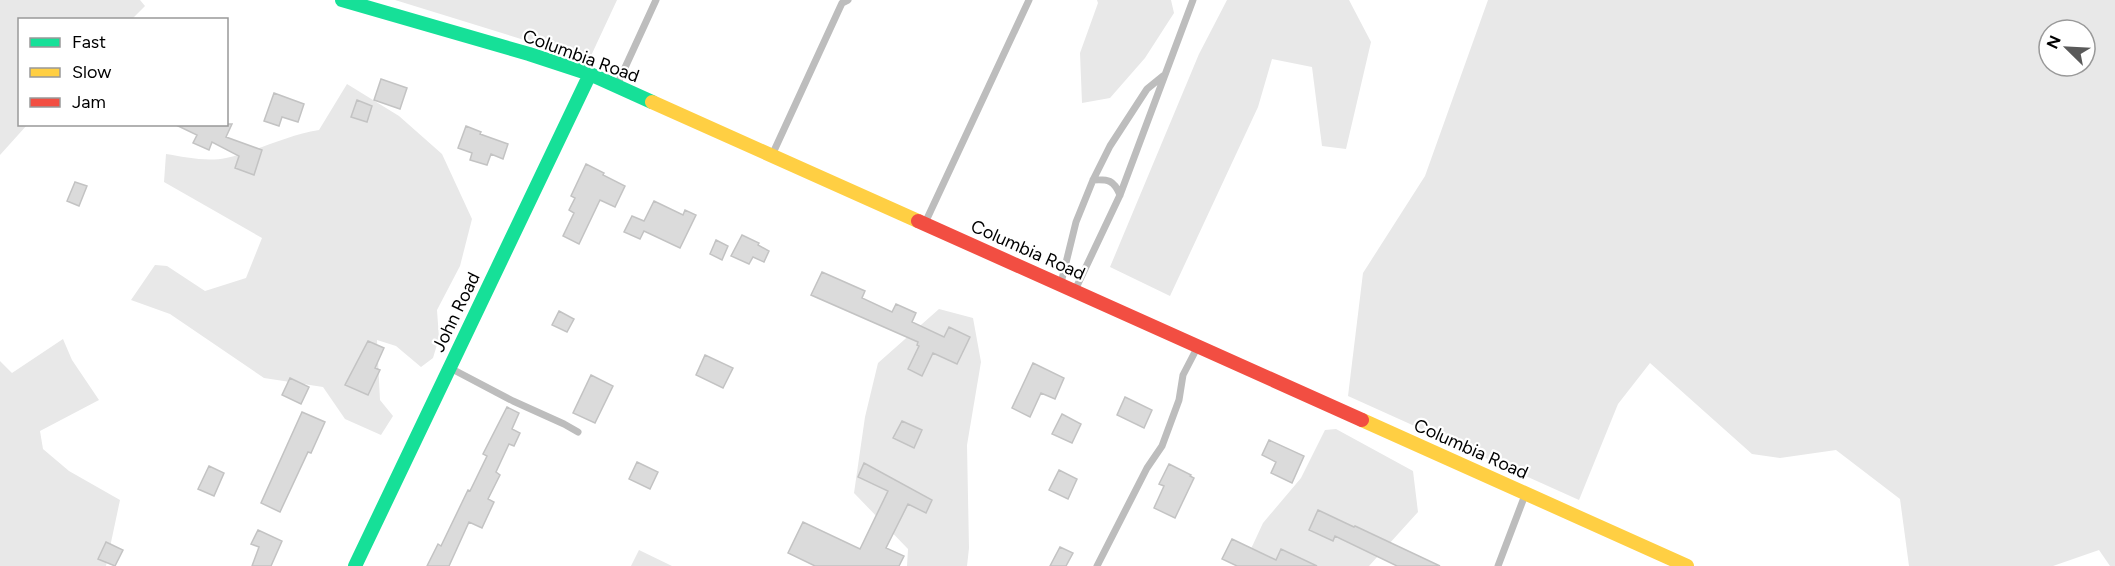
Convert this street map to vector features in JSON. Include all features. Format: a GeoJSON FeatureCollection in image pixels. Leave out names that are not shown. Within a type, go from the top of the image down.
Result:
{"type":"FeatureCollection","features":[{"type":"Feature","properties":{"kind":"main road","name":"Columbia Road"},"geometry":{"type":"LineString","coordinates":[[342,0],[590,74],[1687,566]]}},
{"type":"Feature","properties":{"kind":"main road","name":"John Road"},"geometry":{"type":"LineString","coordinates":[[355,566],[590,74]]}},
{"type":"Feature","properties":{"kind":"lane"},"geometry":{"type":"LineString","coordinates":[[616,86],[656,0]]}},
{"type":"Feature","properties":{"kind":"lane"},"geometry":{"type":"LineString","coordinates":[[772,155],[842,3],[848,0]]}},
{"type":"Feature","properties":{"kind":"lane"},"geometry":{"type":"LineString","coordinates":[[925,223],[1029,0]]}},
{"type":"Feature","properties":{"kind":"lane"},"geometry":{"type":"LineString","coordinates":[[1074,291],[1120,195],[1193,0]]}},
{"type":"Feature","properties":{"kind":"lane"},"geometry":{"type":"LineString","coordinates":[[1060,284],[1076,222],[1092,180],[1110,146],[1147,89],[1166,75]]}},
{"type":"Feature","properties":{"kind":"lane"},"geometry":{"type":"LineString","coordinates":[[1092,180],[1107,179],[1115,183],[1120,195]]}},
{"type":"Feature","properties":{"kind":"lane"},"geometry":{"type":"LineString","coordinates":[[1097,566],[1147,468],[1162,446],[1179,400],[1183,375],[1198,345]]}},
{"type":"Feature","properties":{"kind":"lane"},"geometry":{"type":"LineString","coordinates":[[450,367],[578,432]]}},
{"type":"Feature","properties":{"kind":"lane"},"geometry":{"type":"LineString","coordinates":[[1498,566],[1526,493]]}},
{"type":"Feature","properties":{"kind":"shaded area"},"geometry":{"type":"Polygon","coordinates":[[[0,0],[140,0],[145,6],[133,18],[18,18],[18,126],[26,126],[0,155],[0,0]]]}},
{"type":"Feature","properties":{"kind":"shaded area"},"geometry":{"type":"Polygon","coordinates":[[[395,0],[617,0],[589,60],[395,0]]]}},
{"type":"Feature","properties":{"kind":"shaded area"},"geometry":{"type":"Polygon","coordinates":[[[1097,0],[1171,0],[1174,13],[1145,58],[1110,98],[1082,103],[1080,53],[1098,3],[1097,0]]]}},
{"type":"Feature","properties":{"kind":"shaded area"},"geometry":{"type":"Polygon","coordinates":[[[1227,0],[1349,0],[1371,42],[1346,149],[1322,146],[1312,67],[1272,59],[1258,107],[1170,296],[1110,267],[1199,54],[1227,0]]]}},
{"type":"Feature","properties":{"kind":"shaded area"},"geometry":{"type":"Polygon","coordinates":[[[1488,0],[2115,0],[2115,566],[2110,566],[2099,550],[2053,566],[1909,566],[1900,499],[1836,450],[1780,458],[1752,454],[1650,363],[1618,404],[1579,500],[1348,396],[1363,273],[1425,176],[1488,0]]]}},
{"type":"Feature","properties":{"kind":"shaded area"},"geometry":{"type":"Polygon","coordinates":[[[347,84],[399,116],[442,154],[472,219],[460,266],[437,310],[439,338],[433,358],[421,367],[396,346],[377,340],[380,400],[393,416],[381,435],[345,419],[323,387],[264,378],[170,314],[131,300],[155,265],[167,266],[205,291],[246,278],[262,238],[164,182],[166,154],[203,159],[226,158],[319,130],[347,84]]]}},
{"type":"Feature","properties":{"kind":"shaded area"},"geometry":{"type":"Polygon","coordinates":[[[939,309],[973,318],[981,362],[967,445],[969,548],[967,566],[907,566],[908,549],[854,493],[865,417],[878,363],[939,309]]]}},
{"type":"Feature","properties":{"kind":"shaded area"},"geometry":{"type":"Polygon","coordinates":[[[63,339],[72,360],[99,400],[40,431],[43,449],[69,471],[120,500],[106,566],[0,566],[0,361],[12,373],[63,339]]]}},
{"type":"Feature","properties":{"kind":"shaded area"},"geometry":{"type":"Polygon","coordinates":[[[1336,429],[1413,471],[1418,512],[1369,566],[1243,566],[1263,523],[1301,478],[1325,430],[1336,429]]]}},
{"type":"Feature","properties":{"kind":"shaded area"},"geometry":{"type":"Polygon","coordinates":[[[639,550],[672,566],[631,566],[639,550]]]}},
{"type":"Feature","properties":{"kind":"building"},"geometry":{"type":"Polygon","coordinates":[[[381,79],[407,88],[400,109],[374,100],[381,79]]]}},
{"type":"Feature","properties":{"kind":"building"},"geometry":{"type":"Polygon","coordinates":[[[274,93],[304,104],[298,122],[282,117],[279,126],[264,121],[274,93]]]}},
{"type":"Feature","properties":{"kind":"building"},"geometry":{"type":"Polygon","coordinates":[[[357,100],[372,106],[367,122],[351,117],[357,100]]]}},
{"type":"Feature","properties":{"kind":"building"},"geometry":{"type":"Polygon","coordinates":[[[232,124],[226,137],[262,150],[254,175],[235,168],[239,156],[212,142],[209,150],[193,143],[197,135],[178,126],[228,126],[232,124]]]}},
{"type":"Feature","properties":{"kind":"building"},"geometry":{"type":"Polygon","coordinates":[[[466,126],[481,132],[480,134],[508,144],[503,159],[491,154],[487,165],[470,160],[472,153],[458,148],[466,126]]]}},
{"type":"Feature","properties":{"kind":"building"},"geometry":{"type":"Polygon","coordinates":[[[586,164],[625,186],[615,207],[600,200],[579,244],[563,236],[574,213],[569,210],[575,198],[571,196],[586,164]]]}},
{"type":"Feature","properties":{"kind":"building"},"geometry":{"type":"Polygon","coordinates":[[[75,182],[87,186],[79,206],[67,201],[75,182]]]}},
{"type":"Feature","properties":{"kind":"building"},"geometry":{"type":"Polygon","coordinates":[[[654,201],[683,215],[685,210],[696,215],[680,248],[644,231],[640,239],[624,232],[632,216],[644,221],[654,201]]]}},
{"type":"Feature","properties":{"kind":"building"},"geometry":{"type":"Polygon","coordinates":[[[742,235],[769,251],[764,262],[753,257],[749,264],[731,256],[742,235]]]}},
{"type":"Feature","properties":{"kind":"building"},"geometry":{"type":"Polygon","coordinates":[[[716,240],[728,246],[722,260],[710,254],[716,240]]]}},
{"type":"Feature","properties":{"kind":"building"},"geometry":{"type":"Polygon","coordinates":[[[822,272],[865,291],[862,298],[892,312],[896,304],[916,313],[912,322],[944,337],[949,327],[970,337],[957,364],[933,353],[922,376],[908,369],[919,346],[918,342],[811,295],[822,272]]]}},
{"type":"Feature","properties":{"kind":"building"},"geometry":{"type":"Polygon","coordinates":[[[559,311],[574,319],[567,332],[552,325],[559,311]]]}},
{"type":"Feature","properties":{"kind":"building"},"geometry":{"type":"Polygon","coordinates":[[[368,341],[384,348],[375,368],[380,370],[368,395],[345,385],[368,341]]]}},
{"type":"Feature","properties":{"kind":"building"},"geometry":{"type":"Polygon","coordinates":[[[705,355],[733,368],[723,388],[696,375],[705,355]]]}},
{"type":"Feature","properties":{"kind":"building"},"geometry":{"type":"Polygon","coordinates":[[[1033,363],[1064,378],[1055,399],[1041,393],[1030,417],[1012,408],[1033,363]]]}},
{"type":"Feature","properties":{"kind":"building"},"geometry":{"type":"Polygon","coordinates":[[[591,375],[613,386],[595,423],[573,413],[591,375]]]}},
{"type":"Feature","properties":{"kind":"building"},"geometry":{"type":"Polygon","coordinates":[[[290,378],[309,387],[301,404],[282,395],[290,378]]]}},
{"type":"Feature","properties":{"kind":"building"},"geometry":{"type":"Polygon","coordinates":[[[1125,397],[1152,410],[1144,428],[1117,415],[1125,397]]]}},
{"type":"Feature","properties":{"kind":"building"},"geometry":{"type":"Polygon","coordinates":[[[507,407],[519,413],[512,429],[520,433],[514,446],[509,444],[496,472],[500,475],[488,499],[494,502],[482,528],[469,522],[449,566],[427,566],[438,544],[441,546],[468,490],[470,491],[487,456],[483,454],[507,407]]]}},
{"type":"Feature","properties":{"kind":"building"},"geometry":{"type":"Polygon","coordinates":[[[302,412],[325,422],[280,512],[261,503],[302,412]]]}},
{"type":"Feature","properties":{"kind":"building"},"geometry":{"type":"Polygon","coordinates":[[[1062,414],[1081,424],[1072,443],[1052,434],[1062,414]]]}},
{"type":"Feature","properties":{"kind":"building"},"geometry":{"type":"Polygon","coordinates":[[[902,421],[922,430],[914,448],[893,438],[902,421]]]}},
{"type":"Feature","properties":{"kind":"building"},"geometry":{"type":"Polygon","coordinates":[[[1269,440],[1304,456],[1292,483],[1271,473],[1276,462],[1262,455],[1269,440]]]}},
{"type":"Feature","properties":{"kind":"building"},"geometry":{"type":"Polygon","coordinates":[[[637,462],[658,472],[650,489],[629,479],[637,462]]]}},
{"type":"Feature","properties":{"kind":"building"},"geometry":{"type":"Polygon","coordinates":[[[864,463],[932,500],[926,513],[908,504],[886,548],[904,556],[899,566],[815,566],[788,553],[803,522],[860,549],[888,491],[858,477],[864,463]]]}},
{"type":"Feature","properties":{"kind":"building"},"geometry":{"type":"Polygon","coordinates":[[[1169,464],[1194,478],[1175,518],[1154,508],[1164,486],[1159,484],[1169,464]]]}},
{"type":"Feature","properties":{"kind":"building"},"geometry":{"type":"Polygon","coordinates":[[[209,466],[224,473],[214,496],[198,489],[209,466]]]}},
{"type":"Feature","properties":{"kind":"building"},"geometry":{"type":"Polygon","coordinates":[[[1059,470],[1077,479],[1068,499],[1049,490],[1059,470]]]}},
{"type":"Feature","properties":{"kind":"building"},"geometry":{"type":"Polygon","coordinates":[[[1318,510],[1440,566],[1397,566],[1335,536],[1333,541],[1309,530],[1318,510]]]}},
{"type":"Feature","properties":{"kind":"building"},"geometry":{"type":"Polygon","coordinates":[[[258,530],[282,541],[271,566],[252,566],[259,547],[251,544],[258,530]]]}},
{"type":"Feature","properties":{"kind":"building"},"geometry":{"type":"Polygon","coordinates":[[[1232,539],[1276,560],[1281,549],[1317,566],[1237,566],[1222,559],[1232,539]]]}},
{"type":"Feature","properties":{"kind":"building"},"geometry":{"type":"Polygon","coordinates":[[[106,542],[123,550],[115,566],[98,559],[106,542]]]}},
{"type":"Feature","properties":{"kind":"building"},"geometry":{"type":"Polygon","coordinates":[[[1060,547],[1073,553],[1066,566],[1050,566],[1060,547]]]}},
{"type":"Feature","properties":{"kind":"traffic: fast"},"geometry":{"type":"LineString","coordinates":[[342,0],[590,74],[652,102]]}},
{"type":"Feature","properties":{"kind":"traffic: fast"},"geometry":{"type":"LineString","coordinates":[[355,566],[590,74]]}},
{"type":"Feature","properties":{"kind":"traffic: slow"},"geometry":{"type":"LineString","coordinates":[[652,102],[918,221]]}},
{"type":"Feature","properties":{"kind":"traffic: slow"},"geometry":{"type":"LineString","coordinates":[[1362,420],[1687,566]]}},
{"type":"Feature","properties":{"kind":"traffic: jam"},"geometry":{"type":"LineString","coordinates":[[918,221],[1362,420]]}}]}
